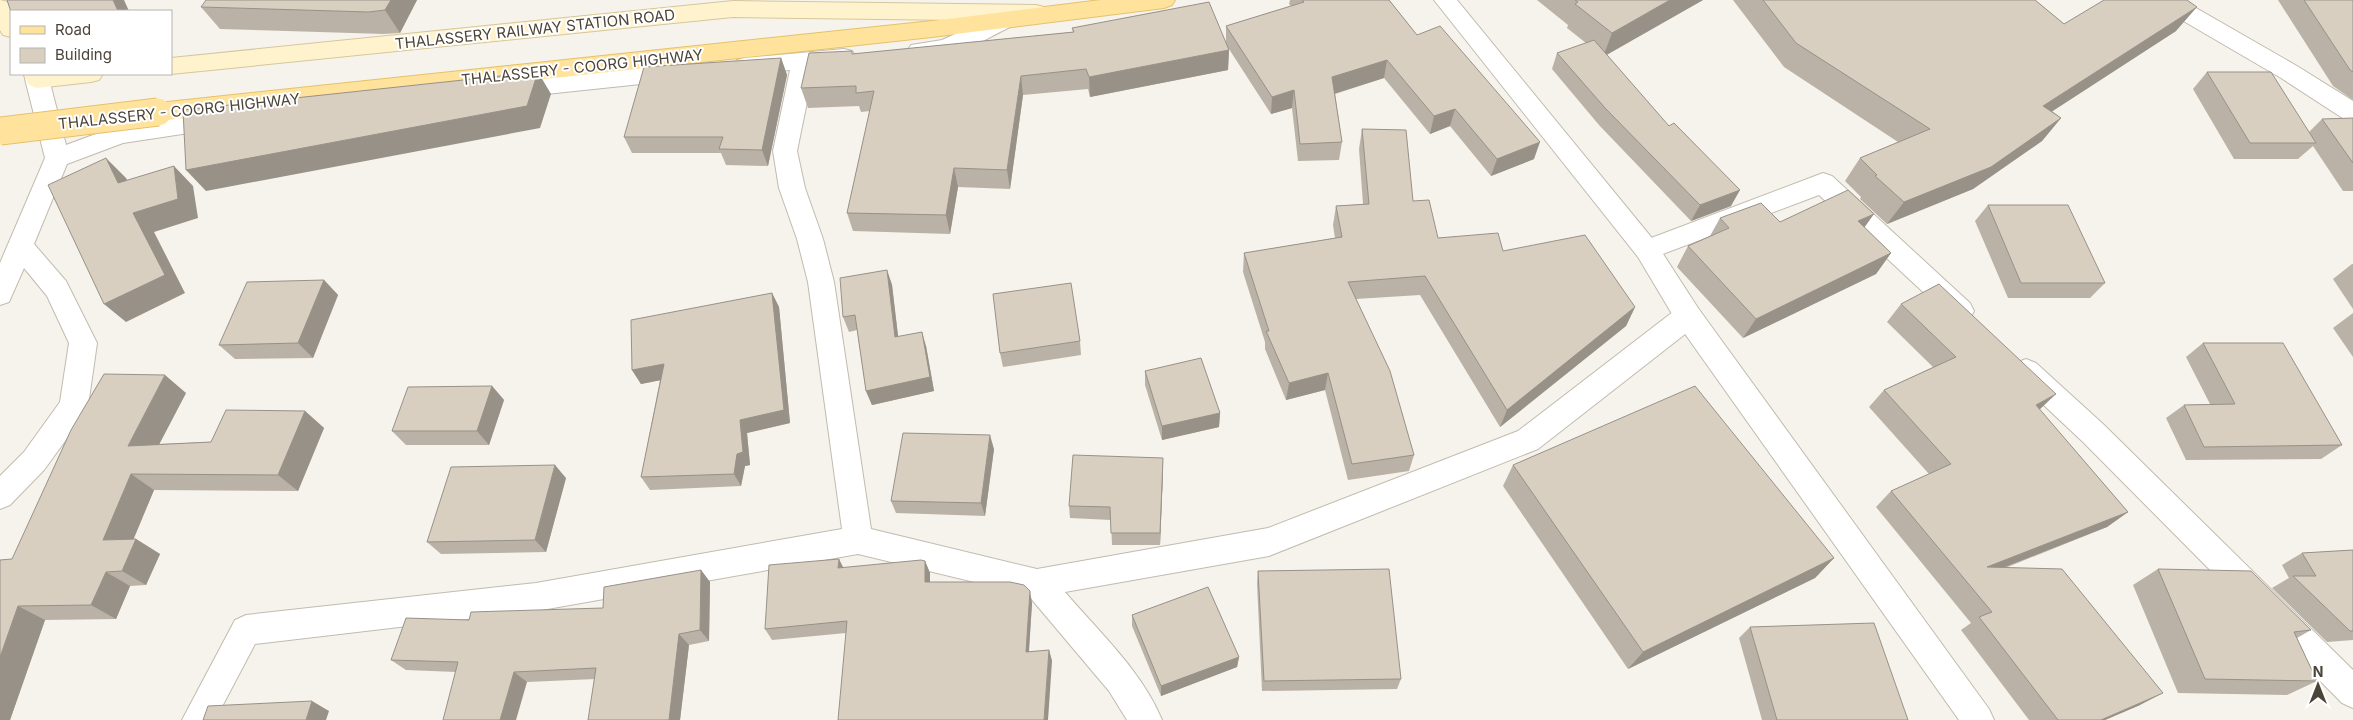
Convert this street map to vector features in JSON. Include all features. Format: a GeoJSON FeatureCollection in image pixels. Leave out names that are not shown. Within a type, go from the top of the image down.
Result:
{"type":"FeatureCollection","features":[{"type":"Feature","properties":{"kind":"main road","name":"THALASSERY - COORG HIGHWAY"},"geometry":{"type":"LineString","coordinates":[[0,131],[168,111],[932,29],[1164,0]]}},
{"type":"Feature","properties":{"kind":"main road"},"geometry":{"type":"LineString","coordinates":[[0,8],[10,27]]}},
{"type":"Feature","properties":{"kind":"main road","name":"THALASSERY RAILWAY STATION ROAD"},"geometry":{"type":"LineString","coordinates":[[172,66],[733,9],[1050,13]]}},
{"type":"Feature","properties":{"kind":"main road"},"geometry":{"type":"LineString","coordinates":[[36,76],[64,75]]}},
{"type":"Feature","properties":{"kind":"street"},"geometry":{"type":"LineString","coordinates":[[1445,0],[1647,250],[1688,316],[1978,720]]}},
{"type":"Feature","properties":{"kind":"street"},"geometry":{"type":"LineString","coordinates":[[2171,2],[2289,72],[2353,113]]}},
{"type":"Feature","properties":{"kind":"street"},"geometry":{"type":"LineString","coordinates":[[57,158],[120,134],[205,121],[636,76],[946,48],[1006,19]]}},
{"type":"Feature","properties":{"kind":"street"},"geometry":{"type":"LineString","coordinates":[[804,61],[785,150],[792,188],[810,238],[821,282],[858,540]]}},
{"type":"Feature","properties":{"kind":"street"},"geometry":{"type":"LineString","coordinates":[[0,294],[57,158],[36,76]]}},
{"type":"Feature","properties":{"kind":"street"},"geometry":{"type":"LineString","coordinates":[[1647,250],[1823,183],[1983,332]]}},
{"type":"Feature","properties":{"kind":"street"},"geometry":{"type":"LineString","coordinates":[[0,496],[34,461],[74,406],[82,344],[57,288],[21,247]]}},
{"type":"Feature","properties":{"kind":"street"},"geometry":{"type":"LineString","coordinates":[[198,720],[246,630],[536,597],[858,540],[1036,583],[1270,542],[1528,440],[1688,316]]}},
{"type":"Feature","properties":{"kind":"street"},"geometry":{"type":"LineString","coordinates":[[2005,352],[2093,433],[2353,692]]}},
{"type":"Feature","properties":{"kind":"street"},"geometry":{"type":"LineString","coordinates":[[1036,583],[1120,680],[1146,720]]}},
{"type":"Feature","properties":{"kind":"building"},"geometry":{"type":"Polygon","coordinates":[[[7,0],[113,0],[118,10],[10,10],[7,0]]]}},
{"type":"Feature","properties":{"kind":"building"},"geometry":{"type":"Polygon","coordinates":[[[206,0],[391,0],[385,10],[369,12],[201,7],[206,0]]]}},
{"type":"Feature","properties":{"kind":"building"},"geometry":{"type":"Polygon","coordinates":[[[1302,0],[1389,0],[1417,35],[1440,26],[1540,142],[1497,159],[1455,109],[1434,116],[1387,60],[1332,77],[1342,142],[1300,144],[1294,90],[1272,97],[1226,26],[1304,2],[1302,0]]]}},
{"type":"Feature","properties":{"kind":"building"},"geometry":{"type":"Polygon","coordinates":[[[1575,0],[1670,0],[1612,33],[1575,4],[1578,2],[1575,0]]]}},
{"type":"Feature","properties":{"kind":"building"},"geometry":{"type":"Polygon","coordinates":[[[1763,0],[2035,0],[2064,24],[2104,0],[2187,0],[2197,7],[2043,106],[2061,118],[1991,167],[1904,202],[1875,176],[1877,175],[1860,158],[1930,129],[1796,43],[1763,0]]]}},
{"type":"Feature","properties":{"kind":"building"},"geometry":{"type":"Polygon","coordinates":[[[2304,0],[2353,0],[2353,72],[2350,70],[2304,0]]]}},
{"type":"Feature","properties":{"kind":"building"},"geometry":{"type":"Polygon","coordinates":[[[1209,2],[1229,50],[1089,77],[1086,69],[1021,76],[1007,170],[954,168],[946,215],[847,213],[874,91],[856,93],[856,86],[801,88],[809,53],[852,51],[852,54],[1074,32],[1072,28],[1209,2]]]}},
{"type":"Feature","properties":{"kind":"building"},"geometry":{"type":"Polygon","coordinates":[[[1594,40],[1669,126],[1674,123],[1740,190],[1700,205],[1606,109],[1557,53],[1594,40]]]}},
{"type":"Feature","properties":{"kind":"building"},"geometry":{"type":"Polygon","coordinates":[[[781,58],[762,150],[719,149],[723,137],[624,137],[644,67],[781,58]]]}},
{"type":"Feature","properties":{"kind":"building"},"geometry":{"type":"Polygon","coordinates":[[[538,72],[527,106],[186,170],[183,110],[538,72]]]}},
{"type":"Feature","properties":{"kind":"building"},"geometry":{"type":"Polygon","coordinates":[[[2207,72],[2271,72],[2316,143],[2250,143],[2207,72]]]}},
{"type":"Feature","properties":{"kind":"building"},"geometry":{"type":"Polygon","coordinates":[[[2353,118],[2353,163],[2322,119],[2353,118]]]}},
{"type":"Feature","properties":{"kind":"building"},"geometry":{"type":"Polygon","coordinates":[[[1362,129],[1406,130],[1413,201],[1429,200],[1438,238],[1498,233],[1503,251],[1585,235],[1635,307],[1507,410],[1425,276],[1348,282],[1390,371],[1414,455],[1352,464],[1328,373],[1289,383],[1266,331],[1269,331],[1244,253],[1342,237],[1336,206],[1369,204],[1362,129]]]}},
{"type":"Feature","properties":{"kind":"building"},"geometry":{"type":"Polygon","coordinates":[[[106,158],[118,183],[174,166],[178,199],[133,213],[165,275],[104,304],[48,185],[106,158]]]}},
{"type":"Feature","properties":{"kind":"building"},"geometry":{"type":"Polygon","coordinates":[[[1848,190],[1874,214],[1858,221],[1891,253],[1756,319],[1688,246],[1729,228],[1720,218],[1761,203],[1780,222],[1848,190]]]}},
{"type":"Feature","properties":{"kind":"building"},"geometry":{"type":"Polygon","coordinates":[[[1988,205],[2068,205],[2105,283],[2021,283],[1988,205]]]}},
{"type":"Feature","properties":{"kind":"building"},"geometry":{"type":"Polygon","coordinates":[[[887,270],[895,337],[922,332],[930,377],[866,391],[855,315],[843,317],[840,278],[887,270]]]}},
{"type":"Feature","properties":{"kind":"building"},"geometry":{"type":"Polygon","coordinates":[[[324,280],[298,343],[219,345],[247,282],[324,280]]]}},
{"type":"Feature","properties":{"kind":"building"},"geometry":{"type":"Polygon","coordinates":[[[1071,283],[1080,341],[1000,353],[993,294],[1071,283]]]}},
{"type":"Feature","properties":{"kind":"building"},"geometry":{"type":"Polygon","coordinates":[[[1939,284],[2056,394],[2036,405],[2128,512],[1987,567],[2062,569],[2163,693],[2101,720],[2058,720],[1979,617],[1992,612],[1891,491],[1951,464],[1884,390],[1956,357],[1901,304],[1939,284]]]}},
{"type":"Feature","properties":{"kind":"building"},"geometry":{"type":"Polygon","coordinates":[[[772,293],[784,410],[740,420],[743,452],[737,454],[734,474],[641,477],[664,364],[632,370],[631,320],[772,293]]]}},
{"type":"Feature","properties":{"kind":"building"},"geometry":{"type":"Polygon","coordinates":[[[2203,343],[2283,343],[2342,445],[2204,447],[2184,405],[2235,404],[2203,343]]]}},
{"type":"Feature","properties":{"kind":"building"},"geometry":{"type":"Polygon","coordinates":[[[1201,358],[1220,413],[1162,426],[1145,371],[1201,358]]]}},
{"type":"Feature","properties":{"kind":"building"},"geometry":{"type":"Polygon","coordinates":[[[104,374],[165,375],[128,446],[211,442],[226,410],[305,411],[278,475],[131,474],[103,540],[136,539],[122,571],[106,572],[91,605],[18,606],[0,657],[0,560],[12,559],[71,430],[104,374]]]}},
{"type":"Feature","properties":{"kind":"building"},"geometry":{"type":"Polygon","coordinates":[[[492,386],[477,431],[392,431],[408,387],[492,386]]]}},
{"type":"Feature","properties":{"kind":"building"},"geometry":{"type":"Polygon","coordinates":[[[1695,386],[1834,558],[1643,652],[1513,465],[1695,386]]]}},
{"type":"Feature","properties":{"kind":"building"},"geometry":{"type":"Polygon","coordinates":[[[903,433],[990,435],[981,503],[891,501],[903,433]]]}},
{"type":"Feature","properties":{"kind":"building"},"geometry":{"type":"Polygon","coordinates":[[[1073,455],[1163,458],[1160,533],[1111,533],[1110,507],[1069,506],[1073,455]]]}},
{"type":"Feature","properties":{"kind":"building"},"geometry":{"type":"Polygon","coordinates":[[[555,465],[535,540],[427,542],[451,467],[555,465]]]}},
{"type":"Feature","properties":{"kind":"building"},"geometry":{"type":"Polygon","coordinates":[[[2353,550],[2353,631],[2350,631],[2293,576],[2316,576],[2302,553],[2353,550]]]}},
{"type":"Feature","properties":{"kind":"building"},"geometry":{"type":"Polygon","coordinates":[[[839,559],[838,568],[925,561],[925,582],[1010,582],[1024,585],[1030,591],[1026,652],[1049,650],[1044,720],[838,720],[847,621],[765,629],[769,565],[839,559]]]}},
{"type":"Feature","properties":{"kind":"building"},"geometry":{"type":"Polygon","coordinates":[[[1389,569],[1401,679],[1264,681],[1258,571],[1389,569]]]}},
{"type":"Feature","properties":{"kind":"building"},"geometry":{"type":"Polygon","coordinates":[[[2158,569],[2251,571],[2311,630],[2294,632],[2317,681],[2205,679],[2158,569]]]}},
{"type":"Feature","properties":{"kind":"building"},"geometry":{"type":"Polygon","coordinates":[[[701,570],[700,630],[679,634],[669,720],[588,720],[596,668],[514,672],[500,720],[443,720],[458,662],[391,660],[406,618],[469,620],[471,612],[603,608],[604,587],[701,570]]]}},
{"type":"Feature","properties":{"kind":"building"},"geometry":{"type":"Polygon","coordinates":[[[1208,587],[1239,657],[1161,686],[1132,615],[1208,587]]]}},
{"type":"Feature","properties":{"kind":"building"},"geometry":{"type":"Polygon","coordinates":[[[1874,623],[1908,720],[1777,720],[1750,627],[1874,623]]]}},
{"type":"Feature","properties":{"kind":"building"},"geometry":{"type":"Polygon","coordinates":[[[312,701],[306,720],[203,720],[208,706],[312,701]]]}}]}
